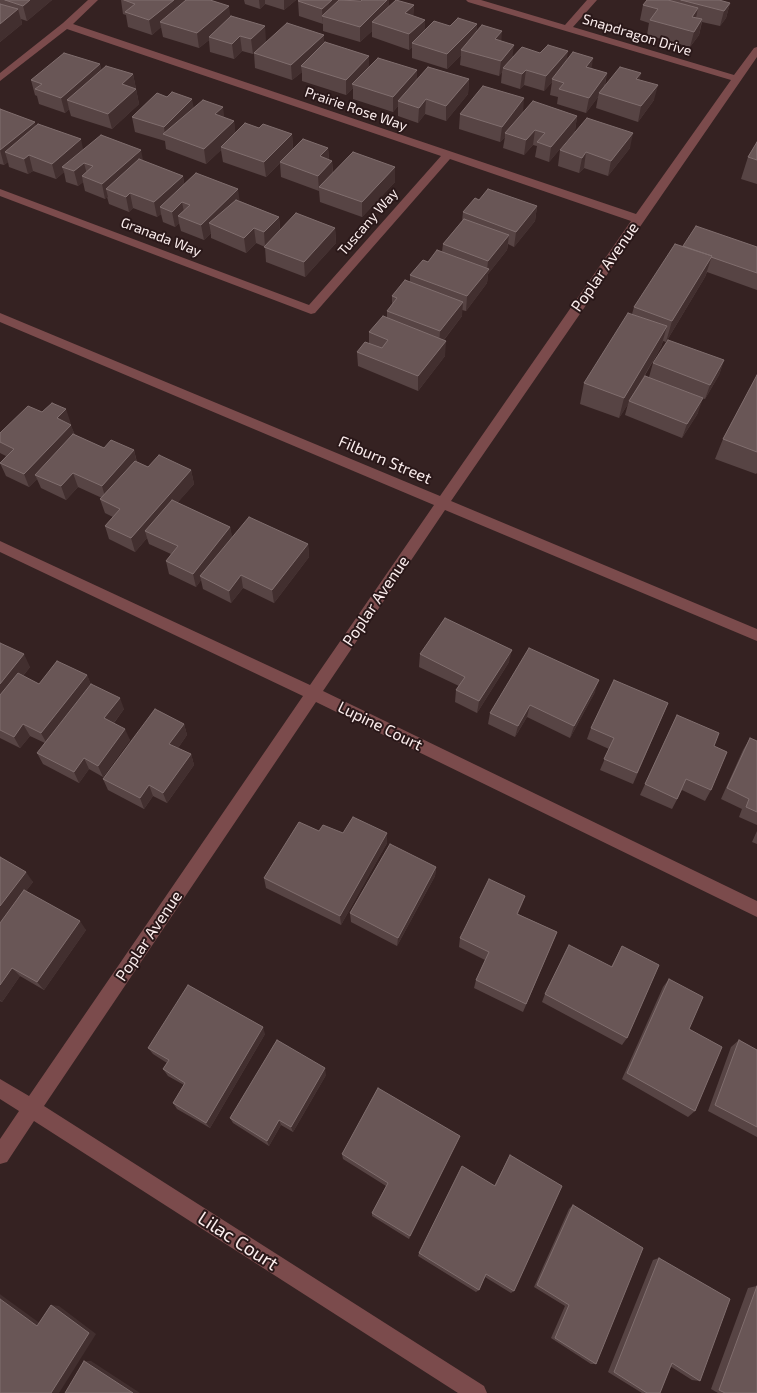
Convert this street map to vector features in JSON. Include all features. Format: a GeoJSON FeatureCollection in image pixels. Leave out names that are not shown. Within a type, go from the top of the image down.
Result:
{"type":"FeatureCollection","features":[{"type":"Feature","properties":{"kind":"street"},"geometry":{"type":"LineString","coordinates":[[0,78],[66,26],[93,0]]}},
{"type":"Feature","properties":{"kind":"street","name":"Snapdragon Drive"},"geometry":{"type":"LineString","coordinates":[[471,0],[737,79]]}},
{"type":"Feature","properties":{"kind":"street"},"geometry":{"type":"LineString","coordinates":[[567,28],[592,0]]}},
{"type":"Feature","properties":{"kind":"street","name":"Prairie Rose Way"},"geometry":{"type":"LineString","coordinates":[[66,26],[638,219]]}},
{"type":"Feature","properties":{"kind":"street","name":"Poplar Avenue"},"geometry":{"type":"LineString","coordinates":[[0,1155],[442,503],[757,50]]}},
{"type":"Feature","properties":{"kind":"street","name":"Tuscany Way"},"geometry":{"type":"LineString","coordinates":[[311,310],[447,155]]}},
{"type":"Feature","properties":{"kind":"street","name":"Granada Way"},"geometry":{"type":"LineString","coordinates":[[0,192],[311,310]]}},
{"type":"Feature","properties":{"kind":"street","name":"Filburn Street"},"geometry":{"type":"LineString","coordinates":[[0,317],[757,635]]}},
{"type":"Feature","properties":{"kind":"street","name":"Lupine Court"},"geometry":{"type":"LineString","coordinates":[[1,546],[314,694],[757,909]]}},
{"type":"Feature","properties":{"kind":"street","name":"Lilac Court"},"geometry":{"type":"LineString","coordinates":[[0,1088],[477,1393]]}},
{"type":"Feature","properties":{"kind":"building"},"geometry":{"type":"Polygon","coordinates":[[[5,0],[30,0],[23,6],[5,0]]]}},
{"type":"Feature","properties":{"kind":"building"},"geometry":{"type":"Polygon","coordinates":[[[124,0],[174,0],[149,20],[125,12],[135,4],[124,0]]]}},
{"type":"Feature","properties":{"kind":"building"},"geometry":{"type":"Polygon","coordinates":[[[186,0],[210,0],[229,6],[197,33],[160,22],[186,0]]]}},
{"type":"Feature","properties":{"kind":"building"},"geometry":{"type":"Polygon","coordinates":[[[299,0],[332,0],[322,9],[299,0]]]}},
{"type":"Feature","properties":{"kind":"building"},"geometry":{"type":"Polygon","coordinates":[[[339,0],[387,0],[360,27],[322,16],[339,0]]]}},
{"type":"Feature","properties":{"kind":"building"},"geometry":{"type":"Polygon","coordinates":[[[396,0],[414,5],[405,13],[425,20],[409,34],[372,22],[396,0]]]}},
{"type":"Feature","properties":{"kind":"building"},"geometry":{"type":"Polygon","coordinates":[[[647,0],[668,0],[698,8],[692,17],[702,19],[694,32],[650,20],[658,9],[643,5],[647,0]]]}},
{"type":"Feature","properties":{"kind":"building"},"geometry":{"type":"Polygon","coordinates":[[[681,0],[719,0],[730,3],[724,11],[681,0]]]}},
{"type":"Feature","properties":{"kind":"building"},"geometry":{"type":"Polygon","coordinates":[[[0,4],[18,9],[0,24],[0,4]]]}},
{"type":"Feature","properties":{"kind":"building"},"geometry":{"type":"Polygon","coordinates":[[[231,16],[265,26],[251,39],[240,36],[232,44],[209,37],[231,16]]]}},
{"type":"Feature","properties":{"kind":"building"},"geometry":{"type":"Polygon","coordinates":[[[458,18],[477,24],[447,54],[412,43],[434,21],[450,26],[458,18]]]}},
{"type":"Feature","properties":{"kind":"building"},"geometry":{"type":"Polygon","coordinates":[[[287,23],[324,35],[291,65],[254,53],[287,23]]]}},
{"type":"Feature","properties":{"kind":"building"},"geometry":{"type":"Polygon","coordinates":[[[482,25],[502,31],[495,39],[514,45],[501,61],[461,50],[482,25]]]}},
{"type":"Feature","properties":{"kind":"building"},"geometry":{"type":"Polygon","coordinates":[[[325,42],[369,56],[346,80],[301,66],[325,42]]]}},
{"type":"Feature","properties":{"kind":"building"},"geometry":{"type":"Polygon","coordinates":[[[548,45],[568,51],[546,76],[526,70],[522,74],[503,68],[522,47],[540,53],[548,45]]]}},
{"type":"Feature","properties":{"kind":"building"},"geometry":{"type":"Polygon","coordinates":[[[573,52],[593,58],[586,67],[607,73],[589,98],[559,89],[564,83],[552,79],[573,52]]]}},
{"type":"Feature","properties":{"kind":"building"},"geometry":{"type":"Polygon","coordinates":[[[64,53],[100,64],[61,98],[35,89],[42,84],[31,80],[64,53]]]}},
{"type":"Feature","properties":{"kind":"building"},"geometry":{"type":"Polygon","coordinates":[[[378,58],[417,70],[393,97],[352,84],[378,58]]]}},
{"type":"Feature","properties":{"kind":"building"},"geometry":{"type":"Polygon","coordinates":[[[106,66],[133,74],[122,84],[136,89],[108,114],[67,100],[106,66]]]}},
{"type":"Feature","properties":{"kind":"building"},"geometry":{"type":"Polygon","coordinates":[[[428,67],[469,79],[446,106],[426,99],[419,108],[398,101],[428,67]]]}},
{"type":"Feature","properties":{"kind":"building"},"geometry":{"type":"Polygon","coordinates":[[[620,67],[641,73],[636,79],[658,85],[641,106],[599,93],[620,67]]]}},
{"type":"Feature","properties":{"kind":"building"},"geometry":{"type":"Polygon","coordinates":[[[483,86],[524,98],[502,127],[460,114],[483,86]]]}},
{"type":"Feature","properties":{"kind":"building"},"geometry":{"type":"Polygon","coordinates":[[[172,92],[192,99],[164,127],[132,117],[157,93],[167,97],[172,92]]]}},
{"type":"Feature","properties":{"kind":"building"},"geometry":{"type":"Polygon","coordinates":[[[203,100],[223,107],[215,114],[234,121],[204,149],[163,134],[203,100]]]}},
{"type":"Feature","properties":{"kind":"building"},"geometry":{"type":"Polygon","coordinates":[[[533,101],[577,116],[551,147],[537,142],[545,133],[535,130],[526,140],[505,133],[533,101]]]}},
{"type":"Feature","properties":{"kind":"building"},"geometry":{"type":"Polygon","coordinates":[[[0,109],[35,122],[0,150],[0,109]]]}},
{"type":"Feature","properties":{"kind":"building"},"geometry":{"type":"Polygon","coordinates":[[[587,118],[633,133],[611,161],[586,152],[582,158],[560,150],[587,118]]]}},
{"type":"Feature","properties":{"kind":"building"},"geometry":{"type":"Polygon","coordinates":[[[245,123],[259,128],[263,124],[292,134],[264,162],[221,147],[245,123]]]}},
{"type":"Feature","properties":{"kind":"building"},"geometry":{"type":"Polygon","coordinates":[[[38,124],[81,139],[52,164],[29,155],[24,159],[5,152],[38,124]]]}},
{"type":"Feature","properties":{"kind":"building"},"geometry":{"type":"Polygon","coordinates":[[[101,135],[141,150],[102,184],[82,176],[93,166],[84,163],[74,171],[62,167],[101,135]]]}},
{"type":"Feature","properties":{"kind":"building"},"geometry":{"type":"Polygon","coordinates":[[[303,139],[328,148],[320,156],[332,161],[318,176],[280,162],[303,139]]]}},
{"type":"Feature","properties":{"kind":"building"},"geometry":{"type":"Polygon","coordinates":[[[757,142],[757,160],[748,157],[757,142]]]}},
{"type":"Feature","properties":{"kind":"building"},"geometry":{"type":"Polygon","coordinates":[[[353,152],[395,167],[362,202],[319,187],[353,152]]]}},
{"type":"Feature","properties":{"kind":"building"},"geometry":{"type":"Polygon","coordinates":[[[139,159],[183,176],[154,202],[130,193],[126,197],[106,189],[139,159]]]}},
{"type":"Feature","properties":{"kind":"building"},"geometry":{"type":"Polygon","coordinates":[[[196,173],[238,189],[201,225],[178,216],[190,205],[182,202],[172,212],[160,207],[196,173]]]}},
{"type":"Feature","properties":{"kind":"building"},"geometry":{"type":"Polygon","coordinates":[[[488,189],[537,206],[516,232],[463,212],[475,198],[479,200],[488,189]]]}},
{"type":"Feature","properties":{"kind":"building"},"geometry":{"type":"Polygon","coordinates":[[[236,200],[279,217],[264,232],[254,228],[244,238],[209,223],[236,200]]]}},
{"type":"Feature","properties":{"kind":"building"},"geometry":{"type":"Polygon","coordinates":[[[296,213],[335,228],[304,262],[264,247],[296,213]]]}},
{"type":"Feature","properties":{"kind":"building"},"geometry":{"type":"Polygon","coordinates":[[[464,219],[509,235],[488,261],[443,244],[464,219]]]}},
{"type":"Feature","properties":{"kind":"building"},"geometry":{"type":"Polygon","coordinates":[[[696,226],[757,247],[757,273],[683,246],[696,226]]]}},
{"type":"Feature","properties":{"kind":"building"},"geometry":{"type":"Polygon","coordinates":[[[675,244],[712,256],[672,321],[634,307],[675,244]]]}},
{"type":"Feature","properties":{"kind":"building"},"geometry":{"type":"Polygon","coordinates":[[[437,250],[489,269],[467,296],[410,275],[423,260],[428,262],[437,250]]]}},
{"type":"Feature","properties":{"kind":"building"},"geometry":{"type":"Polygon","coordinates":[[[405,280],[463,302],[440,331],[387,311],[397,298],[392,296],[405,280]]]}},
{"type":"Feature","properties":{"kind":"building"},"geometry":{"type":"Polygon","coordinates":[[[628,313],[667,326],[624,398],[584,383],[628,313]]]}},
{"type":"Feature","properties":{"kind":"building"},"geometry":{"type":"Polygon","coordinates":[[[383,316],[446,341],[418,376],[357,352],[365,342],[382,348],[388,340],[369,332],[383,316]]]}},
{"type":"Feature","properties":{"kind":"building"},"geometry":{"type":"Polygon","coordinates":[[[668,340],[724,360],[710,385],[653,363],[668,340]]]}},
{"type":"Feature","properties":{"kind":"building"},"geometry":{"type":"Polygon","coordinates":[[[757,375],[757,452],[723,439],[757,375]]]}},
{"type":"Feature","properties":{"kind":"building"},"geometry":{"type":"Polygon","coordinates":[[[645,376],[703,398],[687,424],[629,401],[645,376]]]}},
{"type":"Feature","properties":{"kind":"building"},"geometry":{"type":"Polygon","coordinates":[[[52,403],[66,409],[57,418],[71,425],[24,474],[0,463],[14,449],[0,442],[0,433],[28,406],[42,412],[52,403]]]}},
{"type":"Feature","properties":{"kind":"building"},"geometry":{"type":"Polygon","coordinates":[[[73,434],[104,448],[111,440],[134,450],[102,486],[73,473],[61,486],[35,475],[73,434]]]}},
{"type":"Feature","properties":{"kind":"building"},"geometry":{"type":"Polygon","coordinates":[[[159,455],[191,470],[131,538],[105,526],[120,509],[100,499],[135,461],[148,467],[159,455]]]}},
{"type":"Feature","properties":{"kind":"building"},"geometry":{"type":"Polygon","coordinates":[[[172,500],[230,527],[193,574],[166,561],[178,546],[145,531],[172,500]]]}},
{"type":"Feature","properties":{"kind":"building"},"geometry":{"type":"Polygon","coordinates":[[[249,517],[308,544],[272,590],[241,575],[229,591],[200,576],[249,517]]]}},
{"type":"Feature","properties":{"kind":"building"},"geometry":{"type":"Polygon","coordinates":[[[445,618],[512,650],[479,701],[456,690],[465,677],[420,654],[445,618]]]}},
{"type":"Feature","properties":{"kind":"building"},"geometry":{"type":"Polygon","coordinates":[[[0,643],[24,654],[0,684],[0,643]]]}},
{"type":"Feature","properties":{"kind":"building"},"geometry":{"type":"Polygon","coordinates":[[[529,648],[599,680],[574,726],[530,705],[518,726],[490,713],[529,648]]]}},
{"type":"Feature","properties":{"kind":"building"},"geometry":{"type":"Polygon","coordinates":[[[57,661],[87,675],[41,733],[23,724],[14,737],[0,730],[0,695],[18,673],[39,684],[57,661]]]}},
{"type":"Feature","properties":{"kind":"building"},"geometry":{"type":"Polygon","coordinates":[[[614,680],[668,703],[637,773],[604,759],[614,738],[591,728],[614,680]]]}},
{"type":"Feature","properties":{"kind":"building"},"geometry":{"type":"Polygon","coordinates":[[[91,684],[120,698],[104,718],[125,729],[98,766],[84,758],[74,772],[37,753],[91,684]]]}},
{"type":"Feature","properties":{"kind":"building"},"geometry":{"type":"Polygon","coordinates":[[[155,709],[184,724],[169,744],[191,754],[163,793],[149,785],[140,798],[103,779],[155,709]]]}},
{"type":"Feature","properties":{"kind":"building"},"geometry":{"type":"Polygon","coordinates":[[[677,715],[719,733],[714,746],[727,752],[711,790],[686,779],[677,799],[645,784],[677,715]]]}},
{"type":"Feature","properties":{"kind":"building"},"geometry":{"type":"Polygon","coordinates":[[[750,738],[757,741],[757,812],[746,807],[749,799],[727,788],[750,738]]]}},
{"type":"Feature","properties":{"kind":"building"},"geometry":{"type":"Polygon","coordinates":[[[353,817],[387,833],[340,916],[264,878],[299,822],[319,831],[323,825],[343,833],[353,817]]]}},
{"type":"Feature","properties":{"kind":"building"},"geometry":{"type":"Polygon","coordinates":[[[390,844],[436,867],[398,938],[350,913],[390,844]]]}},
{"type":"Feature","properties":{"kind":"building"},"geometry":{"type":"Polygon","coordinates":[[[0,857],[26,872],[0,906],[0,857]]]}},
{"type":"Feature","properties":{"kind":"building"},"geometry":{"type":"Polygon","coordinates":[[[489,879],[525,896],[517,914],[557,932],[526,1004],[476,980],[489,952],[460,938],[489,879]]]}},
{"type":"Feature","properties":{"kind":"building"},"geometry":{"type":"Polygon","coordinates":[[[24,890],[80,921],[37,982],[12,968],[0,985],[0,923],[24,890]]]}},
{"type":"Feature","properties":{"kind":"building"},"geometry":{"type":"Polygon","coordinates":[[[569,945],[612,967],[622,946],[659,965],[627,1038],[545,994],[569,945]]]}},
{"type":"Feature","properties":{"kind":"building"},"geometry":{"type":"Polygon","coordinates":[[[669,979],[703,997],[689,1029],[722,1047],[695,1111],[627,1073],[669,979]]]}},
{"type":"Feature","properties":{"kind":"building"},"geometry":{"type":"Polygon","coordinates":[[[188,985],[263,1027],[206,1123],[173,1103],[185,1083],[163,1069],[169,1060],[148,1048],[188,985]]]}},
{"type":"Feature","properties":{"kind":"building"},"geometry":{"type":"Polygon","coordinates":[[[277,1040],[325,1068],[291,1127],[279,1120],[267,1141],[230,1118],[277,1040]]]}},
{"type":"Feature","properties":{"kind":"building"},"geometry":{"type":"Polygon","coordinates":[[[739,1040],[757,1050],[757,1127],[715,1105],[739,1040]]]}},
{"type":"Feature","properties":{"kind":"building"},"geometry":{"type":"Polygon","coordinates":[[[378,1088],[460,1136],[410,1236],[372,1213],[388,1183],[342,1154],[378,1088]]]}},
{"type":"Feature","properties":{"kind":"building"},"geometry":{"type":"Polygon","coordinates":[[[510,1155],[562,1186],[514,1291],[486,1274],[479,1290],[419,1253],[462,1166],[495,1186],[510,1155]]]}},
{"type":"Feature","properties":{"kind":"building"},"geometry":{"type":"Polygon","coordinates":[[[573,1205],[643,1248],[596,1364],[555,1338],[569,1305],[537,1285],[573,1205]]]}},
{"type":"Feature","properties":{"kind":"building"},"geometry":{"type":"Polygon","coordinates":[[[659,1258],[730,1299],[700,1381],[672,1363],[660,1393],[647,1393],[614,1372],[659,1258]]]}},
{"type":"Feature","properties":{"kind":"building"},"geometry":{"type":"Polygon","coordinates":[[[757,1286],[757,1393],[725,1393],[719,1390],[757,1286]]]}},
{"type":"Feature","properties":{"kind":"building"},"geometry":{"type":"Polygon","coordinates":[[[0,1299],[37,1326],[51,1305],[89,1333],[51,1393],[0,1393],[0,1299]]]}},
{"type":"Feature","properties":{"kind":"building"},"geometry":{"type":"Polygon","coordinates":[[[84,1361],[133,1393],[65,1393],[84,1361]]]}}]}
